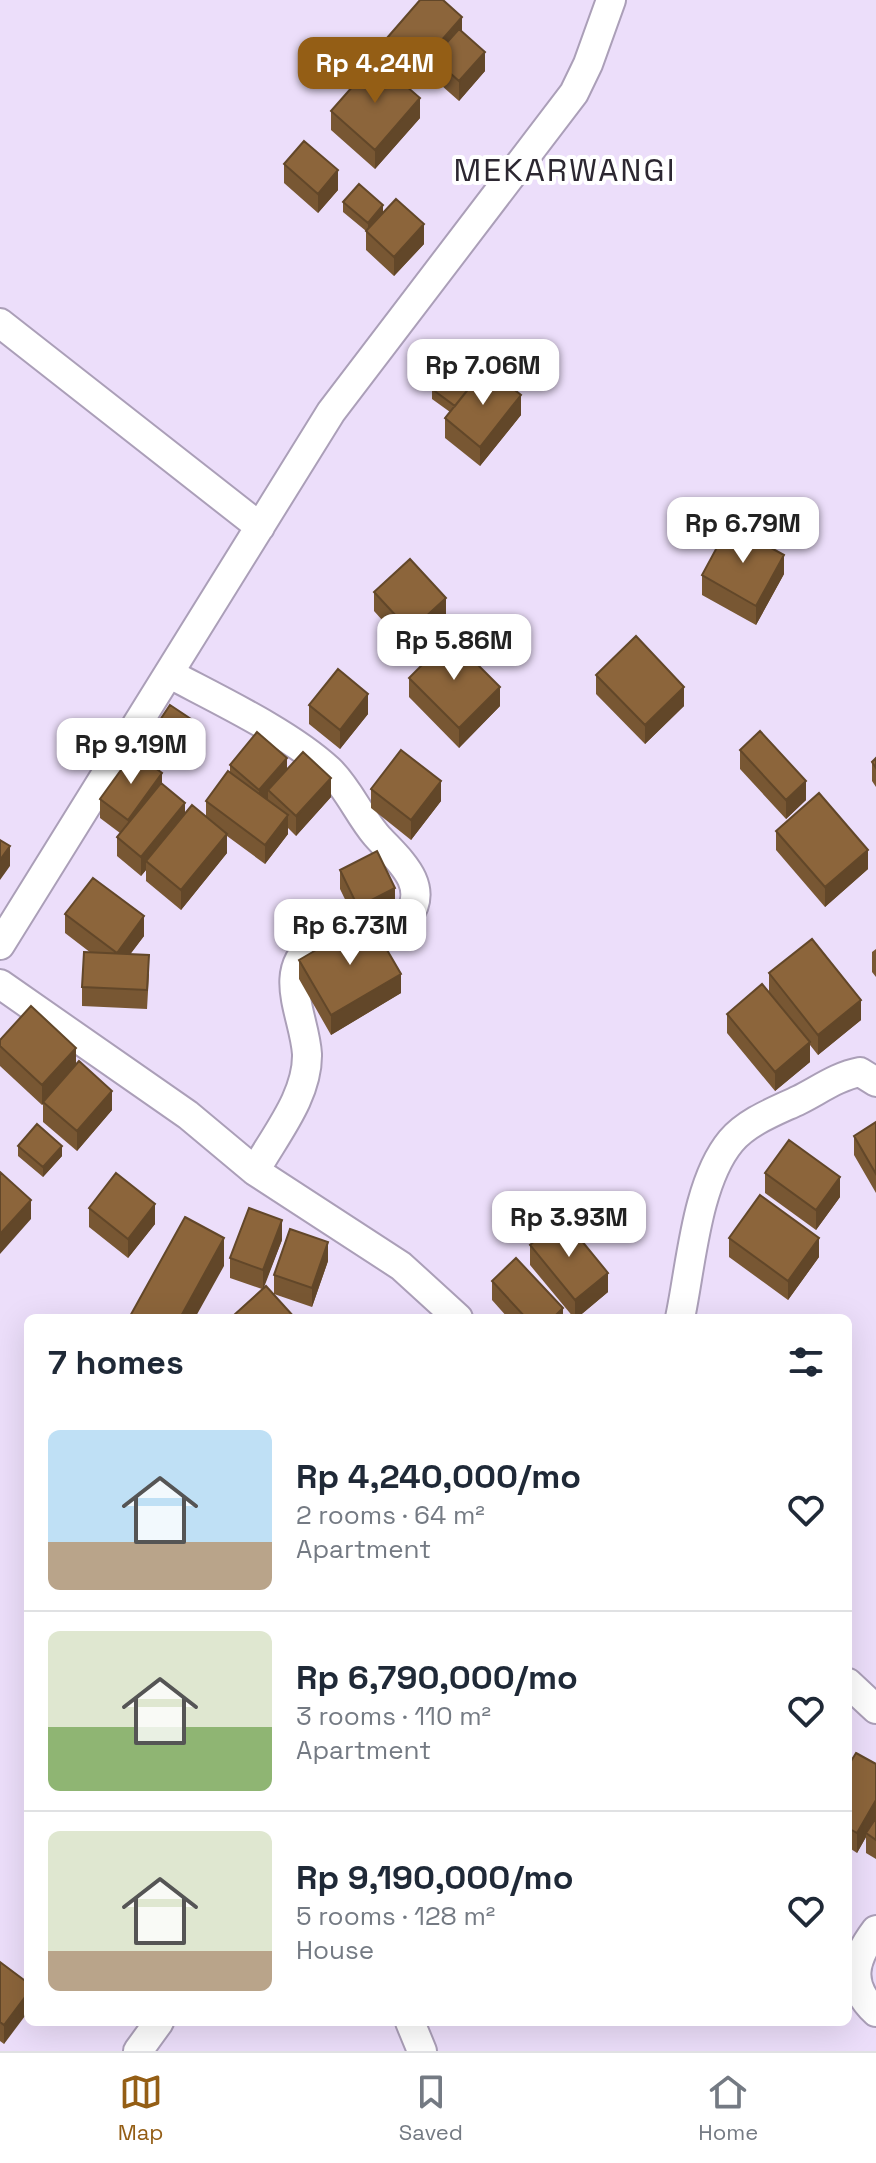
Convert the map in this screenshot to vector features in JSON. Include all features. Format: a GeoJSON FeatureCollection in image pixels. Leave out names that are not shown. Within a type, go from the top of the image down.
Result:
{"type":"FeatureCollection","features":[{"type":"Feature","properties":{"kind":"street"},"geometry":{"type":"LineString","coordinates":[[0,945],[331,412],[566,106],[588,64],[611,0]]}},
{"type":"Feature","properties":{"kind":"street"},"geometry":{"type":"LineString","coordinates":[[0,323],[260,527]]}},
{"type":"Feature","properties":{"kind":"street"},"geometry":{"type":"LineString","coordinates":[[170,674],[238,710],[328,770],[372,830],[408,869],[414,883],[416,899],[407,918],[384,929],[325,939],[305,952],[298,962],[293,984],[307,1051],[305,1078],[255,1171]]}},
{"type":"Feature","properties":{"kind":"street"},"geometry":{"type":"LineString","coordinates":[[0,984],[188,1115],[255,1171],[401,1266],[454,1314]]}},
{"type":"Feature","properties":{"kind":"street"},"geometry":{"type":"LineString","coordinates":[[681,1314],[697,1225],[718,1161],[731,1141],[772,1112],[839,1079],[860,1072],[876,1082]]}},
{"type":"Feature","properties":{"kind":"street"},"geometry":{"type":"LineString","coordinates":[[852,1687],[876,1709]]}},
{"type":"Feature","properties":{"kind":"street"},"geometry":{"type":"LineString","coordinates":[[876,1930],[862,1950],[856,1968],[856,1981],[859,1993],[876,2012]]}},
{"type":"Feature","properties":{"kind":"street"},"geometry":{"type":"LineString","coordinates":[[138,2051],[156,2026]]}},
{"type":"Feature","properties":{"kind":"street"},"geometry":{"type":"LineString","coordinates":[[412,2026],[422,2051]]}},
{"type":"Feature","properties":{"kind":"building"},"geometry":{"type":"Polygon","coordinates":[[[420,0],[443,0],[462,17],[419,66],[387,38],[420,0]]]}},
{"type":"Feature","properties":{"kind":"building"},"geometry":{"type":"Polygon","coordinates":[[[459,29],[485,52],[459,81],[433,58],[459,29]]]}},
{"type":"Feature","properties":{"kind":"building"},"geometry":{"type":"Polygon","coordinates":[[[376,60],[420,98],[375,150],[331,111],[376,60]]]}},
{"type":"Feature","properties":{"kind":"building"},"geometry":{"type":"Polygon","coordinates":[[[304,141],[338,170],[318,194],[284,164],[304,141]]]}},
{"type":"Feature","properties":{"kind":"building"},"geometry":{"type":"Polygon","coordinates":[[[359,184],[383,205],[368,223],[343,202],[359,184]]]}},
{"type":"Feature","properties":{"kind":"building"},"geometry":{"type":"Polygon","coordinates":[[[396,199],[424,224],[394,257],[366,231],[396,199]]]}},
{"type":"Feature","properties":{"kind":"building"},"geometry":{"type":"Polygon","coordinates":[[[450,364],[474,382],[455,406],[432,389],[450,364]]]}},
{"type":"Feature","properties":{"kind":"building"},"geometry":{"type":"Polygon","coordinates":[[[486,367],[521,395],[480,447],[445,418],[486,367]]]}},
{"type":"Feature","properties":{"kind":"building"},"geometry":{"type":"Polygon","coordinates":[[[729,525],[784,555],[756,606],[702,575],[729,525]]]}},
{"type":"Feature","properties":{"kind":"building"},"geometry":{"type":"Polygon","coordinates":[[[410,559],[446,598],[410,631],[374,592],[410,559]]]}},
{"type":"Feature","properties":{"kind":"building"},"geometry":{"type":"Polygon","coordinates":[[[636,636],[684,687],[645,725],[596,675],[636,636]]]}},
{"type":"Feature","properties":{"kind":"building"},"geometry":{"type":"Polygon","coordinates":[[[450,637],[500,687],[459,728],[409,678],[450,637]]]}},
{"type":"Feature","properties":{"kind":"building"},"geometry":{"type":"Polygon","coordinates":[[[338,669],[368,694],[340,730],[309,705],[338,669]]]}},
{"type":"Feature","properties":{"kind":"building"},"geometry":{"type":"Polygon","coordinates":[[[170,705],[191,719],[165,758],[144,744],[170,705]]]}},
{"type":"Feature","properties":{"kind":"building"},"geometry":{"type":"Polygon","coordinates":[[[760,731],[806,781],[786,800],[740,750],[760,731]]]}},
{"type":"Feature","properties":{"kind":"building"},"geometry":{"type":"Polygon","coordinates":[[[257,732],[287,758],[259,790],[230,765],[257,732]]]}},
{"type":"Feature","properties":{"kind":"building"},"geometry":{"type":"Polygon","coordinates":[[[401,750],[441,781],[411,820],[371,789],[401,750]]]}},
{"type":"Feature","properties":{"kind":"building"},"geometry":{"type":"Polygon","coordinates":[[[134,752],[162,773],[128,820],[100,799],[134,752]]]}},
{"type":"Feature","properties":{"kind":"building"},"geometry":{"type":"Polygon","coordinates":[[[303,752],[331,778],[296,816],[268,790],[303,752]]]}},
{"type":"Feature","properties":{"kind":"building"},"geometry":{"type":"Polygon","coordinates":[[[228,771],[288,815],[265,845],[206,801],[228,771]]]}},
{"type":"Feature","properties":{"kind":"building"},"geometry":{"type":"Polygon","coordinates":[[[161,783],[185,803],[141,857],[117,837],[161,783]]]}},
{"type":"Feature","properties":{"kind":"building"},"geometry":{"type":"Polygon","coordinates":[[[819,793],[868,850],[825,887],[776,831],[819,793]]]}},
{"type":"Feature","properties":{"kind":"building"},"geometry":{"type":"Polygon","coordinates":[[[192,805],[227,834],[181,890],[146,861],[192,805]]]}},
{"type":"Feature","properties":{"kind":"building"},"geometry":{"type":"Polygon","coordinates":[[[0,840],[10,846],[0,860],[0,840]]]}},
{"type":"Feature","properties":{"kind":"building"},"geometry":{"type":"Polygon","coordinates":[[[377,851],[395,888],[358,907],[340,870],[377,851]]]}},
{"type":"Feature","properties":{"kind":"building"},"geometry":{"type":"Polygon","coordinates":[[[93,878],[144,916],[117,953],[65,914],[93,878]]]}},
{"type":"Feature","properties":{"kind":"building"},"geometry":{"type":"Polygon","coordinates":[[[369,919],[401,974],[331,1015],[299,960],[369,919]]]}},
{"type":"Feature","properties":{"kind":"building"},"geometry":{"type":"Polygon","coordinates":[[[812,939],[861,1000],[818,1035],[769,973],[812,939]]]}},
{"type":"Feature","properties":{"kind":"building"},"geometry":{"type":"Polygon","coordinates":[[[84,952],[149,955],[147,990],[82,987],[84,952]]]}},
{"type":"Feature","properties":{"kind":"building"},"geometry":{"type":"Polygon","coordinates":[[[762,984],[810,1042],[775,1072],[727,1014],[762,984]]]}},
{"type":"Feature","properties":{"kind":"building"},"geometry":{"type":"Polygon","coordinates":[[[31,1006],[76,1048],[42,1085],[0,1046],[0,1040],[31,1006]]]}},
{"type":"Feature","properties":{"kind":"building"},"geometry":{"type":"Polygon","coordinates":[[[79,1061],[112,1091],[77,1131],[43,1102],[79,1061]]]}},
{"type":"Feature","properties":{"kind":"building"},"geometry":{"type":"Polygon","coordinates":[[[876,1122],[876,1174],[854,1136],[876,1122]]]}},
{"type":"Feature","properties":{"kind":"building"},"geometry":{"type":"Polygon","coordinates":[[[37,1124],[62,1146],[43,1167],[18,1146],[37,1124]]]}},
{"type":"Feature","properties":{"kind":"building"},"geometry":{"type":"Polygon","coordinates":[[[789,1140],[840,1177],[816,1210],[765,1173],[789,1140]]]}},
{"type":"Feature","properties":{"kind":"building"},"geometry":{"type":"Polygon","coordinates":[[[0,1172],[31,1200],[0,1234],[0,1172]]]}},
{"type":"Feature","properties":{"kind":"building"},"geometry":{"type":"Polygon","coordinates":[[[116,1173],[155,1204],[128,1239],[89,1208],[116,1173]]]}},
{"type":"Feature","properties":{"kind":"building"},"geometry":{"type":"Polygon","coordinates":[[[760,1195],[819,1238],[788,1281],[729,1238],[760,1195]]]}},
{"type":"Feature","properties":{"kind":"building"},"geometry":{"type":"Polygon","coordinates":[[[249,1208],[282,1220],[263,1270],[230,1258],[249,1208]]]}},
{"type":"Feature","properties":{"kind":"building"},"geometry":{"type":"Polygon","coordinates":[[[185,1217],[224,1238],[182,1314],[131,1314],[185,1217]]]}},
{"type":"Feature","properties":{"kind":"building"},"geometry":{"type":"Polygon","coordinates":[[[563,1218],[608,1273],[575,1300],[530,1245],[563,1218]]]}},
{"type":"Feature","properties":{"kind":"building"},"geometry":{"type":"Polygon","coordinates":[[[290,1229],[328,1242],[312,1288],[274,1275],[290,1229]]]}},
{"type":"Feature","properties":{"kind":"building"},"geometry":{"type":"Polygon","coordinates":[[[516,1258],[563,1308],[557,1314],[522,1314],[492,1281],[516,1258]]]}},
{"type":"Feature","properties":{"kind":"building"},"geometry":{"type":"Polygon","coordinates":[[[266,1286],[291,1314],[235,1314],[266,1286]]]}},
{"type":"Feature","properties":{"kind":"building"},"geometry":{"type":"Polygon","coordinates":[[[856,1753],[876,1764],[876,1800],[857,1833],[852,1830],[852,1760],[856,1753]]]}},
{"type":"Feature","properties":{"kind":"building"},"geometry":{"type":"Polygon","coordinates":[[[876,1818],[876,1840],[866,1833],[876,1818]]]}},
{"type":"Feature","properties":{"kind":"building"},"geometry":{"type":"Polygon","coordinates":[[[0,1962],[24,1980],[24,1998],[4,2025],[0,2022],[0,1962]]]}},
{"type":"Feature","properties":{"kind":"district","name":"MEKARWANGI"},"geometry":{"type":"Point","coordinates":[565,170]}}]}
